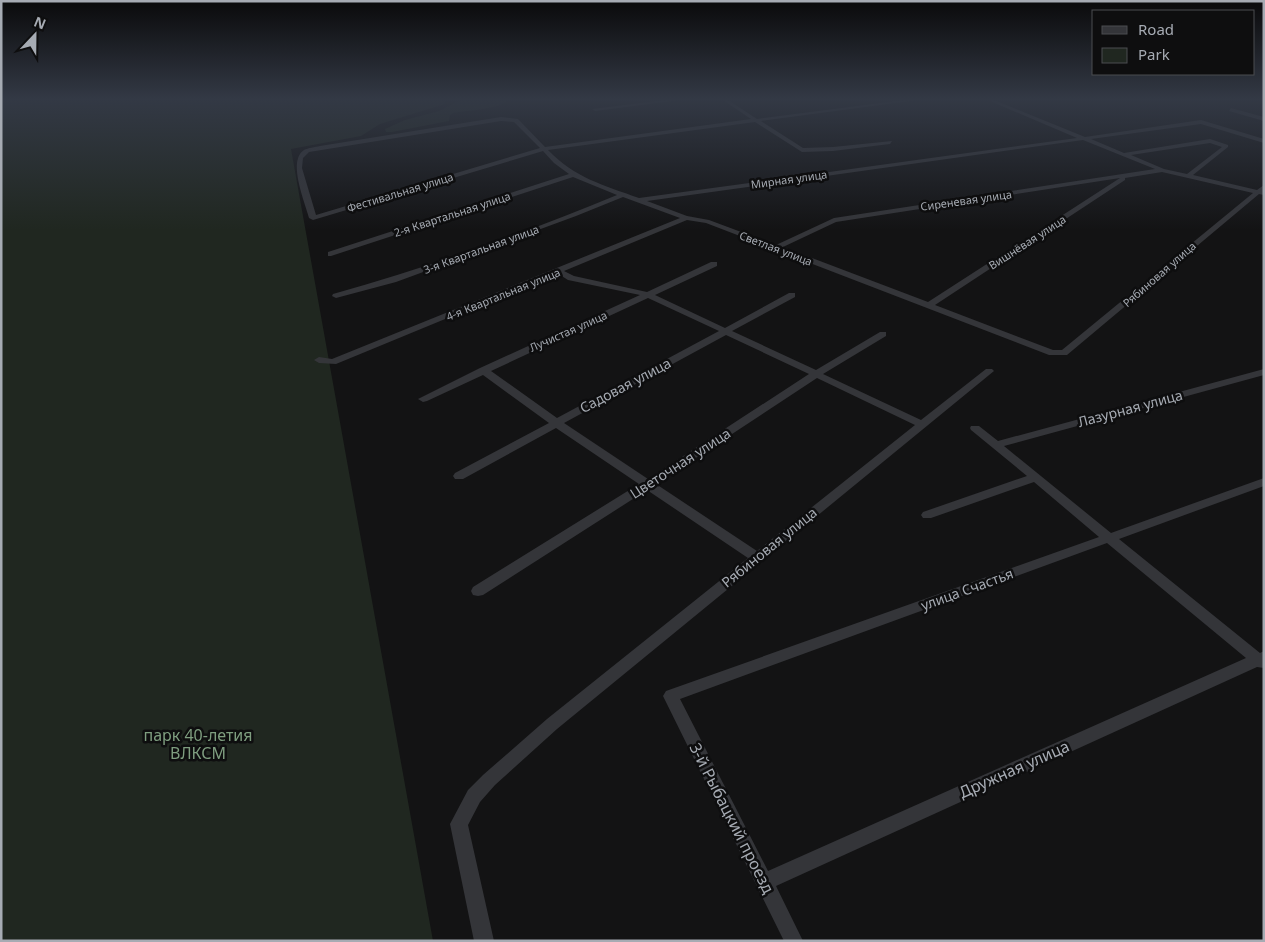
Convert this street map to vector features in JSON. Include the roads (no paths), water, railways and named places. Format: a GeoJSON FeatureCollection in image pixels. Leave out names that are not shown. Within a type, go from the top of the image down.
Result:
{"type":"FeatureCollection","features":[{"type":"Feature","properties":{"kind":"street","name":"Светлая улица"},"geometry":{"type":"LineString","coordinates":[[313,218],[299,168],[300,158],[307,151],[362,142]]}},
{"type":"Feature","properties":{"kind":"street","name":"Светлая улица"},"geometry":{"type":"LineString","coordinates":[[537,142],[556,162],[573,175],[589,183],[686,218],[707,221],[1052,353]]}},
{"type":"Feature","properties":{"kind":"street","name":"Фестивальная улица"},"geometry":{"type":"LineString","coordinates":[[313,218],[544,149],[595,142]]}},
{"type":"Feature","properties":{"kind":"street"},"geometry":{"type":"LineString","coordinates":[[789,142],[807,151],[890,142]]}},
{"type":"Feature","properties":{"kind":"street","name":"Мирная улица"},"geometry":{"type":"LineString","coordinates":[[638,200],[1047,142]]}},
{"type":"Feature","properties":{"kind":"street"},"geometry":{"type":"LineString","coordinates":[[1094,142],[1162,170],[1262,191]]}},
{"type":"Feature","properties":{"kind":"street"},"geometry":{"type":"LineString","coordinates":[[1124,155],[1204,142]]}},
{"type":"Feature","properties":{"kind":"street"},"geometry":{"type":"LineString","coordinates":[[1188,176],[1226,146],[1213,142]]}},
{"type":"Feature","properties":{"kind":"street","name":"Сиреневая улица"},"geometry":{"type":"LineString","coordinates":[[775,248],[834,220],[1162,170]]}},
{"type":"Feature","properties":{"kind":"street","name":"2-я Квартальная улица"},"geometry":{"type":"LineString","coordinates":[[331,254],[573,175]]}},
{"type":"Feature","properties":{"kind":"street","name":"Вишнёвая улица"},"geometry":{"type":"LineString","coordinates":[[928,306],[1126,176]]}},
{"type":"Feature","properties":{"kind":"street","name":"Рябиновая улица"},"geometry":{"type":"LineString","coordinates":[[1052,353],[1064,353],[1262,191]]}},
{"type":"Feature","properties":{"kind":"street","name":"3-я Квартальная улица"},"geometry":{"type":"LineString","coordinates":[[336,296],[393,280],[623,196]]}},
{"type":"Feature","properties":{"kind":"street","name":"4-я Квартальная улица"},"geometry":{"type":"LineString","coordinates":[[319,360],[333,362],[686,218]]}},
{"type":"Feature","properties":{"kind":"street","name":"Лучистая улица"},"geometry":{"type":"LineString","coordinates":[[423,399],[714,264]]}},
{"type":"Feature","properties":{"kind":"street"},"geometry":{"type":"LineString","coordinates":[[559,271],[571,278],[649,295],[922,424]]}},
{"type":"Feature","properties":{"kind":"street","name":"Садовая улица"},"geometry":{"type":"LineString","coordinates":[[459,476],[792,296]]}},
{"type":"Feature","properties":{"kind":"street","name":"Цветочная улица"},"geometry":{"type":"LineString","coordinates":[[478,591],[648,484],[816,374],[883,334]]}},
{"type":"Feature","properties":{"kind":"street"},"geometry":{"type":"LineString","coordinates":[[483,370],[556,422],[756,557]]}},
{"type":"Feature","properties":{"kind":"street","name":"Рябиновая улица"},"geometry":{"type":"LineString","coordinates":[[484,941],[459,824],[474,796],[489,780],[552,724],[756,557],[989,372]]}},
{"type":"Feature","properties":{"kind":"street","name":"Лазурная улица"},"geometry":{"type":"LineString","coordinates":[[996,445],[1264,372]]}},
{"type":"Feature","properties":{"kind":"street"},"geometry":{"type":"LineString","coordinates":[[975,428],[1262,660]]}},
{"type":"Feature","properties":{"kind":"street"},"geometry":{"type":"LineString","coordinates":[[928,515],[1036,477]]}},
{"type":"Feature","properties":{"kind":"street","name":"улица Счастья"},"geometry":{"type":"LineString","coordinates":[[671,696],[1264,482]]}},
{"type":"Feature","properties":{"kind":"street","name":"Дружная улица"},"geometry":{"type":"LineString","coordinates":[[765,882],[1262,660]]}},
{"type":"Feature","properties":{"kind":"street","name":"3-й Рыбацкий проезд"},"geometry":{"type":"LineString","coordinates":[[671,696],[794,941]]}},
{"type":"Feature","properties":{"kind":"park label","name":"парк 40-летия ВЛКСМ"},"geometry":{"type":"Point","coordinates":[198,744]}}]}
